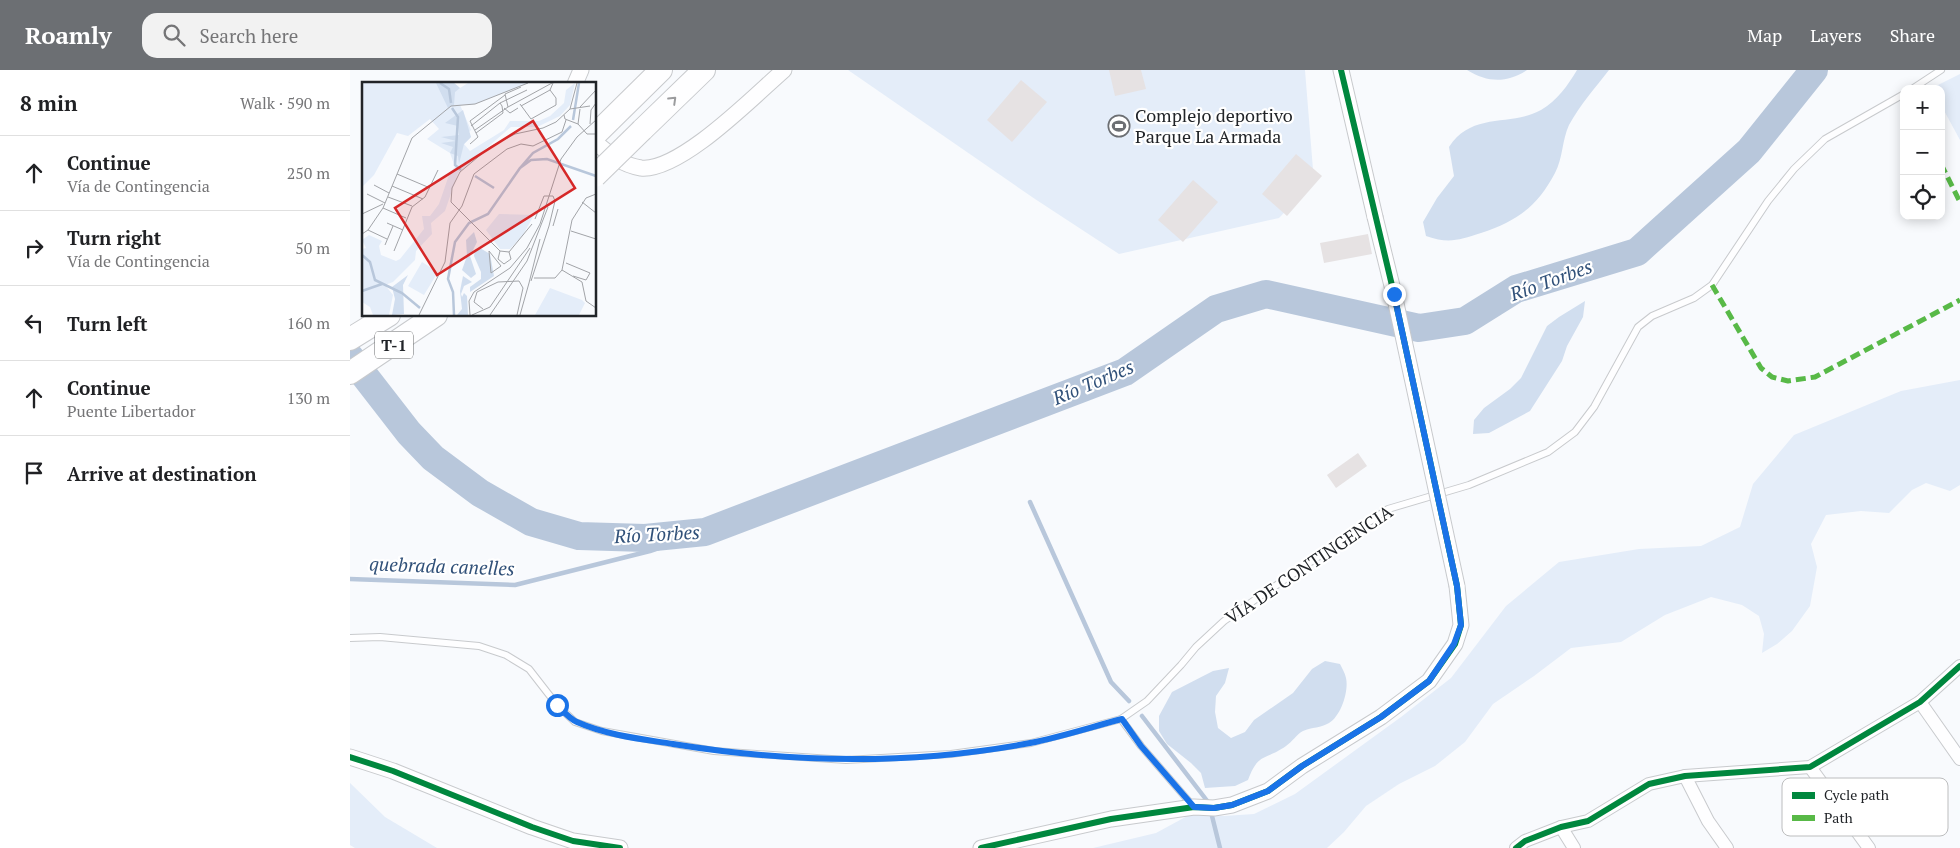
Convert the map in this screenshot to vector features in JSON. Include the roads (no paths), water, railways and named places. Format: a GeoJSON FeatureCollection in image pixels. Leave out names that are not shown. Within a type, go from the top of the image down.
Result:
{"type":"FeatureCollection","features":[{"type":"Feature","properties":{"kind":"highway"},"geometry":{"type":"LineString","coordinates":[[596,134],[661,70]]}},
{"type":"Feature","properties":{"kind":"highway"},"geometry":{"type":"LineString","coordinates":[[596,175],[704,70]]}},
{"type":"Feature","properties":{"kind":"highway","name":"T-1"},"geometry":{"type":"LineString","coordinates":[[350,339],[387,316]]}},
{"type":"Feature","properties":{"kind":"highway","name":"T-1"},"geometry":{"type":"LineString","coordinates":[[350,373],[435,316]]}},
{"type":"Feature","properties":{"kind":"street"},"geometry":{"type":"LineString","coordinates":[[576,82],[581,70]]}},
{"type":"Feature","properties":{"kind":"street"},"geometry":{"type":"LineString","coordinates":[[596,143],[611,156],[627,165],[642,168],[657,167],[696,146],[784,70]]}},
{"type":"Feature","properties":{"kind":"street"},"geometry":{"type":"LineString","coordinates":[[981,848],[1111,819],[1194,807],[1214,808],[1232,805],[1268,791],[1302,766],[1381,717],[1429,681],[1454,644],[1461,625],[1457,586],[1394,294],[1341,70]]}},
{"type":"Feature","properties":{"kind":"street"},"geometry":{"type":"LineString","coordinates":[[1516,848],[1525,842],[1561,827],[1588,821],[1649,784],[1685,776],[1810,767],[1920,702],[1960,666]]}},
{"type":"Feature","properties":{"kind":"street"},"geometry":{"type":"LineString","coordinates":[[1920,702],[1960,759]]}},
{"type":"Feature","properties":{"kind":"street"},"geometry":{"type":"LineString","coordinates":[[350,757],[393,771],[548,833],[573,841],[620,848]]}},
{"type":"Feature","properties":{"kind":"street"},"geometry":{"type":"LineString","coordinates":[[1810,767],[1818,778]]}},
{"type":"Feature","properties":{"kind":"street"},"geometry":{"type":"LineString","coordinates":[[1685,776],[1708,821],[1727,848]]}},
{"type":"Feature","properties":{"kind":"street"},"geometry":{"type":"LineString","coordinates":[[1561,827],[1574,848]]}},
{"type":"Feature","properties":{"kind":"street"},"geometry":{"type":"LineString","coordinates":[[1860,836],[1869,848]]}},
{"type":"Feature","properties":{"kind":"lane"},"geometry":{"type":"LineString","coordinates":[[1918,85],[1941,70]]}},
{"type":"Feature","properties":{"kind":"lane","name":"VÍA DE CONTINGENCIA"},"geometry":{"type":"LineString","coordinates":[[350,638],[380,637],[479,646],[506,655],[529,670],[557,705],[575,722],[602,731],[714,751],[846,760],[951,754],[1031,743],[1122,719],[1147,701],[1196,647],[1224,621],[1388,509],[1477,482],[1548,452],[1575,432],[1594,407],[1638,327],[1652,316],[1694,298],[1712,285],[1768,200],[1794,169],[1826,139],[1900,96]]}},
{"type":"Feature","properties":{"kind":"lane"},"geometry":{"type":"LineString","coordinates":[[1122,719],[1153,760],[1194,807]]}},
{"type":"Feature","properties":{"kind":"waterway","name":"Río Torbes"},"geometry":{"type":"LineString","coordinates":[[350,357],[409,433],[433,458],[480,493],[531,522],[579,536],[645,538],[705,532],[1125,372],[1216,309],[1266,294],[1419,328],[1465,321],[1516,289],[1637,252],[1749,151],[1814,70]]}},
{"type":"Feature","properties":{"kind":"waterway"},"geometry":{"type":"LineString","coordinates":[[1030,502],[1111,682],[1129,701]]}},
{"type":"Feature","properties":{"kind":"waterway","name":"quebrada canelles"},"geometry":{"type":"LineString","coordinates":[[350,579],[515,585],[650,551],[705,532]]}},
{"type":"Feature","properties":{"kind":"waterway"},"geometry":{"type":"LineString","coordinates":[[1142,716],[1208,802]]}},
{"type":"Feature","properties":{"kind":"waterway"},"geometry":{"type":"LineString","coordinates":[[1211,812],[1220,848]]}},
{"type":"Feature","properties":{"kind":"place","name":"Complejo deportivo Parque La Armada"},"geometry":{"type":"Point","coordinates":[1119,126]}}]}
